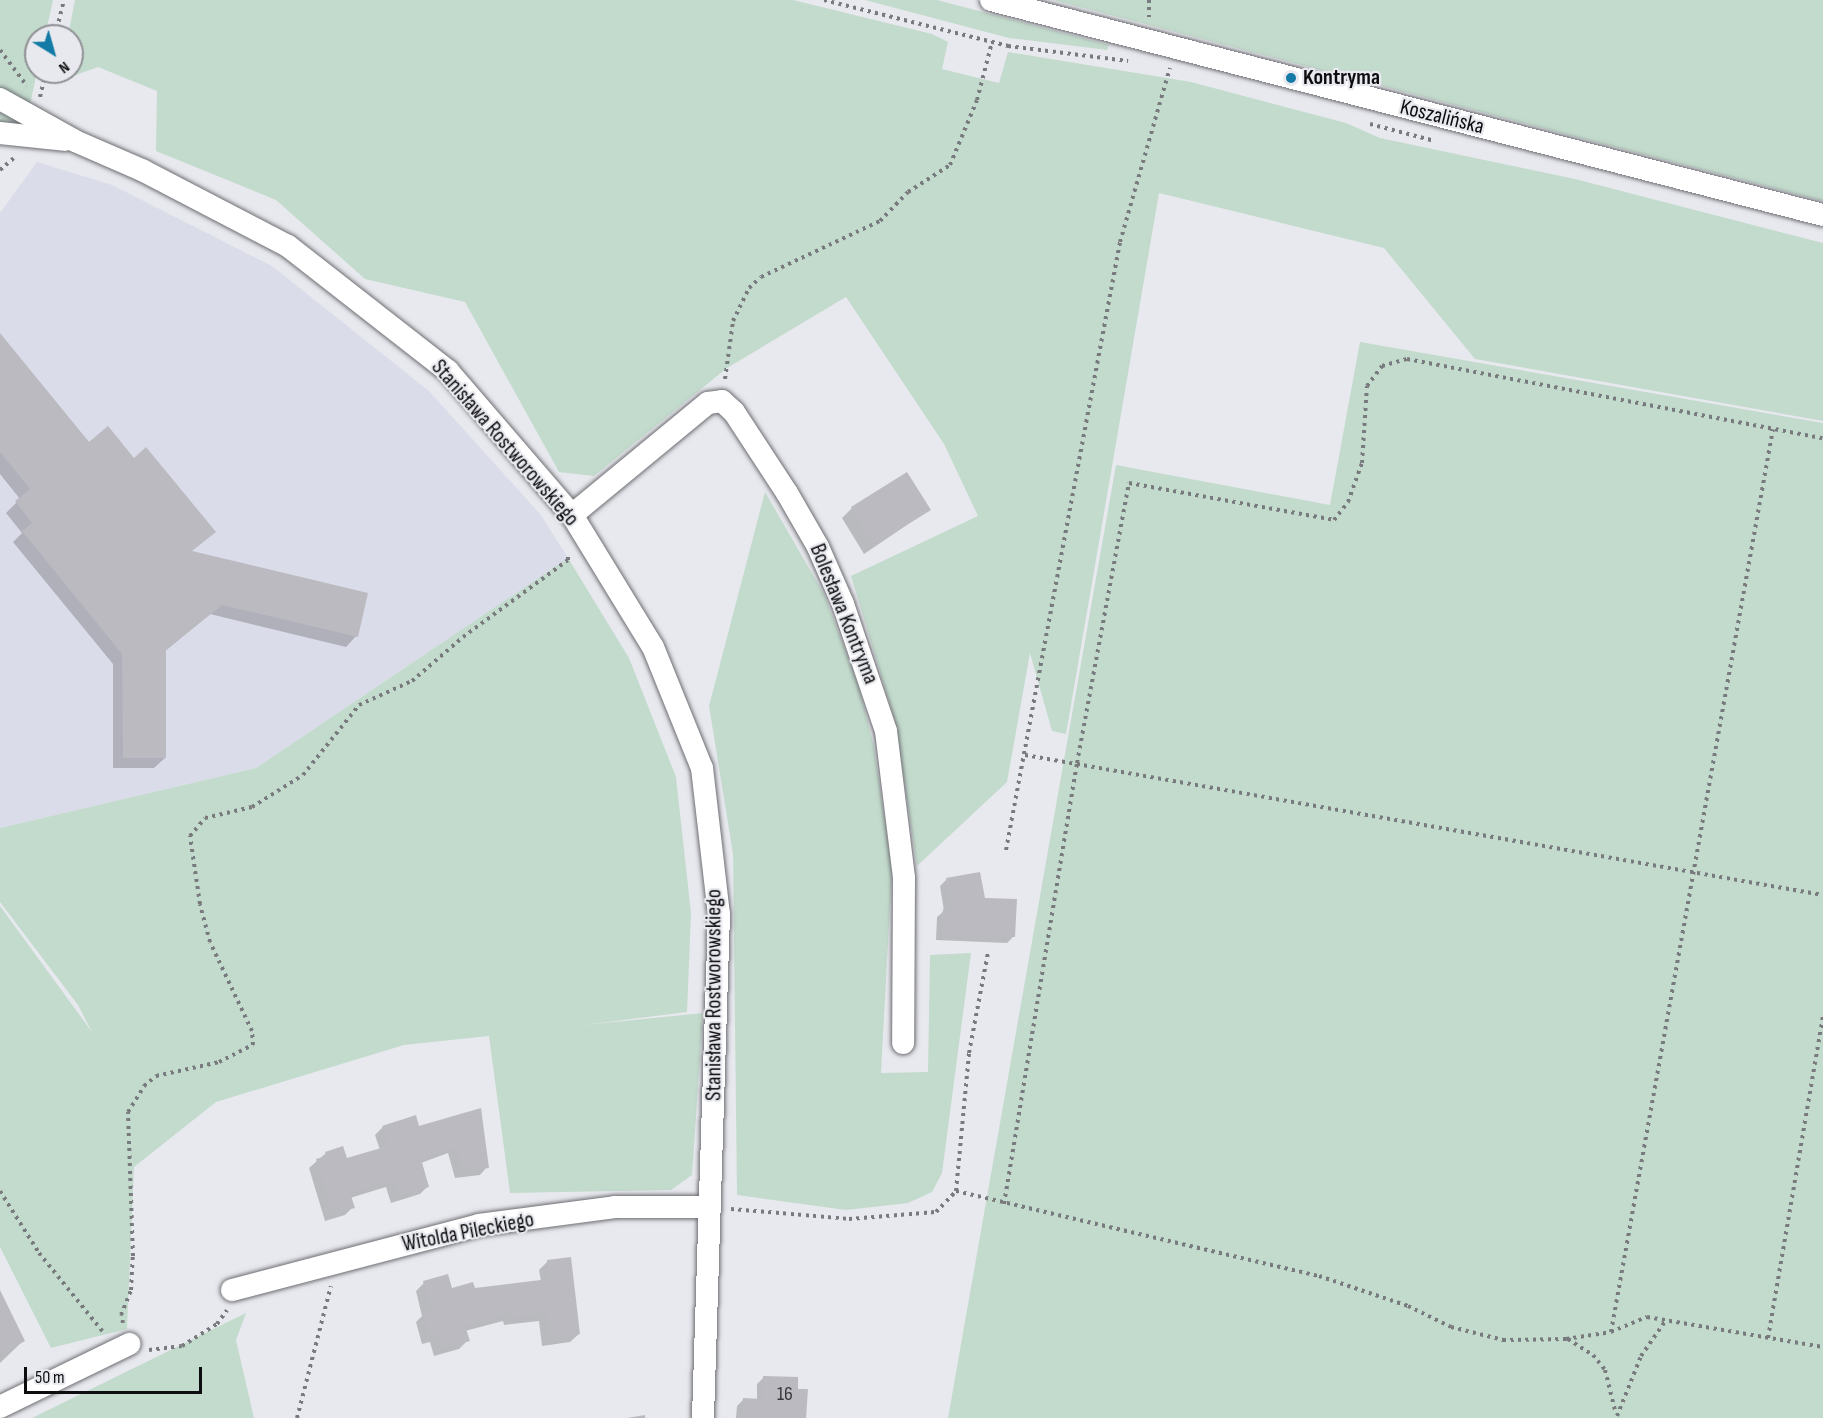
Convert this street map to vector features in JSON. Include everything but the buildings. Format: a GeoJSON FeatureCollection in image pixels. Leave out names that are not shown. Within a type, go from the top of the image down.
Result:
{"type":"FeatureCollection","features":[{"type":"Feature","properties":{"kind":"street","name":"Koszalińska"},"geometry":{"type":"LineString","coordinates":[[991,0],[1173,58],[1823,215]]}},
{"type":"Feature","properties":{"kind":"street","name":"Stanisława Rostworowskiego"},"geometry":{"type":"LineString","coordinates":[[0,99],[75,141],[144,171],[288,246],[448,371],[572,515],[653,647],[702,768],[719,914],[703,1418]]}},
{"type":"Feature","properties":{"kind":"street","name":"Stanisława Rostworowskiego"},"geometry":{"type":"LineString","coordinates":[[0,133],[75,141]]}},
{"type":"Feature","properties":{"kind":"street"},"geometry":{"type":"LineString","coordinates":[[572,515],[708,404],[722,401]]}},
{"type":"Feature","properties":{"kind":"street","name":"Bolesława Kontryma"},"geometry":{"type":"LineString","coordinates":[[722,401],[735,412],[818,547],[876,694],[895,786],[904,878],[903,1043]]}},
{"type":"Feature","properties":{"kind":"street","name":"Witolda Pileckiego"},"geometry":{"type":"LineString","coordinates":[[232,1290],[479,1225],[615,1207],[710,1207]]}},
{"type":"Feature","properties":{"kind":"street"},"geometry":{"type":"LineString","coordinates":[[0,1407],[129,1344]]}},
{"type":"Feature","properties":{"kind":"path"},"geometry":{"type":"LineString","coordinates":[[59,24],[64,0]]}},
{"type":"Feature","properties":{"kind":"path"},"geometry":{"type":"LineString","coordinates":[[824,0],[992,42],[1132,62]]}},
{"type":"Feature","properties":{"kind":"path"},"geometry":{"type":"LineString","coordinates":[[722,401],[733,321],[749,288],[760,277],[880,221],[908,192],[950,165],[977,100],[992,42]]}},
{"type":"Feature","properties":{"kind":"path"},"geometry":{"type":"LineString","coordinates":[[0,50],[24,81]]}},
{"type":"Feature","properties":{"kind":"path"},"geometry":{"type":"LineString","coordinates":[[1163,66],[1173,58]]}},
{"type":"Feature","properties":{"kind":"path"},"geometry":{"type":"LineString","coordinates":[[1173,58],[1181,71]]}},
{"type":"Feature","properties":{"kind":"path"},"geometry":{"type":"LineString","coordinates":[[1006,850],[1120,242],[1173,58]]}},
{"type":"Feature","properties":{"kind":"path"},"geometry":{"type":"LineString","coordinates":[[27,84],[39,100],[43,84]]}},
{"type":"Feature","properties":{"kind":"path"},"geometry":{"type":"LineString","coordinates":[[1364,121],[1443,143]]}},
{"type":"Feature","properties":{"kind":"path"},"geometry":{"type":"LineString","coordinates":[[1004,1204],[1077,763],[1129,483],[1334,520],[1348,502],[1362,463],[1367,386],[1382,366],[1407,359],[1823,438]]}},
{"type":"Feature","properties":{"kind":"path"},"geometry":{"type":"LineString","coordinates":[[1611,1332],[1691,872],[1773,429]]}},
{"type":"Feature","properties":{"kind":"path"},"geometry":{"type":"LineString","coordinates":[[129,1344],[121,1315],[131,1290],[133,1256],[128,1112],[144,1086],[156,1076],[219,1062],[253,1045],[252,1031],[210,942],[200,904],[190,836],[205,818],[252,807],[303,775],[359,705],[412,681],[463,637],[568,560],[572,515]]}},
{"type":"Feature","properties":{"kind":"path"},"geometry":{"type":"LineString","coordinates":[[1025,755],[1823,895]]}},
{"type":"Feature","properties":{"kind":"path"},"geometry":{"type":"LineString","coordinates":[[710,1207],[849,1219],[936,1212],[956,1191],[969,1053],[988,952]]}},
{"type":"Feature","properties":{"kind":"path"},"geometry":{"type":"LineString","coordinates":[[1768,1338],[1823,1017]]}},
{"type":"Feature","properties":{"kind":"path"},"geometry":{"type":"LineString","coordinates":[[0,1191],[39,1253],[107,1337],[148,1350],[182,1346],[217,1324],[230,1306],[232,1290]]}},
{"type":"Feature","properties":{"kind":"path"},"geometry":{"type":"LineString","coordinates":[[956,1191],[1319,1276],[1408,1306],[1451,1327],[1503,1340],[1566,1339],[1611,1332],[1647,1317],[1823,1347]]}},
{"type":"Feature","properties":{"kind":"path"},"geometry":{"type":"LineString","coordinates":[[297,1418],[332,1288],[326,1264]]}},
{"type":"Feature","properties":{"kind":"path"},"geometry":{"type":"LineString","coordinates":[[1616,1417],[1641,1356],[1666,1320]]}},
{"type":"Feature","properties":{"kind":"path"},"geometry":{"type":"LineString","coordinates":[[1566,1339],[1593,1355],[1605,1370],[1616,1417]]}},
{"type":"Feature","properties":{"kind":"shaded area"},"geometry":{"type":"Polygon","coordinates":[[[37,162],[112,185],[272,266],[429,391],[540,514],[568,558],[256,768],[0,828],[0,213],[37,162]]]}},
{"type":"Feature","properties":{"kind":"green space"},"geometry":{"type":"Polygon","coordinates":[[[0,0],[53,0],[48,24],[24,24],[24,84],[34,84],[26,123],[0,140],[0,0]]]}},
{"type":"Feature","properties":{"kind":"green space"},"geometry":{"type":"Polygon","coordinates":[[[75,0],[793,0],[932,34],[948,42],[942,69],[999,83],[1008,52],[1191,82],[1346,123],[1380,138],[1575,179],[1823,243],[1823,421],[1475,359],[1384,248],[1159,193],[1066,734],[1052,731],[1030,653],[1007,782],[917,866],[895,721],[851,576],[978,516],[944,444],[846,297],[727,368],[594,476],[559,472],[465,302],[365,279],[276,200],[156,151],[157,91],[98,67],[84,72],[84,24],[70,24],[75,0]]]}},
{"type":"Feature","properties":{"kind":"green space"},"geometry":{"type":"Polygon","coordinates":[[[865,0],[937,0],[1109,45],[1107,50],[1009,38],[865,0]]]}},
{"type":"Feature","properties":{"kind":"green space"},"geometry":{"type":"Polygon","coordinates":[[[1053,0],[1823,0],[1823,201],[1580,138],[1053,0]]]}},
{"type":"Feature","properties":{"kind":"green space"},"geometry":{"type":"Polygon","coordinates":[[[1360,342],[1823,423],[1823,1418],[948,1418],[1116,465],[1330,505],[1360,342]]]}},
{"type":"Feature","properties":{"kind":"green space"},"geometry":{"type":"Polygon","coordinates":[[[765,492],[824,594],[859,687],[874,747],[892,868],[881,1073],[928,1072],[930,955],[971,953],[942,1173],[932,1192],[908,1203],[846,1210],[737,1195],[733,854],[709,706],[765,492]]]}},
{"type":"Feature","properties":{"kind":"green space"},"geometry":{"type":"Polygon","coordinates":[[[568,558],[629,658],[676,777],[691,913],[687,1012],[584,1025],[703,1013],[692,1175],[671,1190],[510,1193],[489,1036],[404,1045],[216,1102],[134,1167],[127,1329],[51,1348],[0,1247],[0,906],[92,1032],[78,1005],[0,902],[0,828],[256,768],[568,558]]]}},
{"type":"Feature","properties":{"kind":"green space"},"geometry":{"type":"Polygon","coordinates":[[[246,1313],[236,1340],[254,1418],[32,1418],[246,1313]]]}},
{"type":"Feature","properties":{"kind":"place","name":"Kontryma"},"geometry":{"type":"Point","coordinates":[1291,78]}}]}
